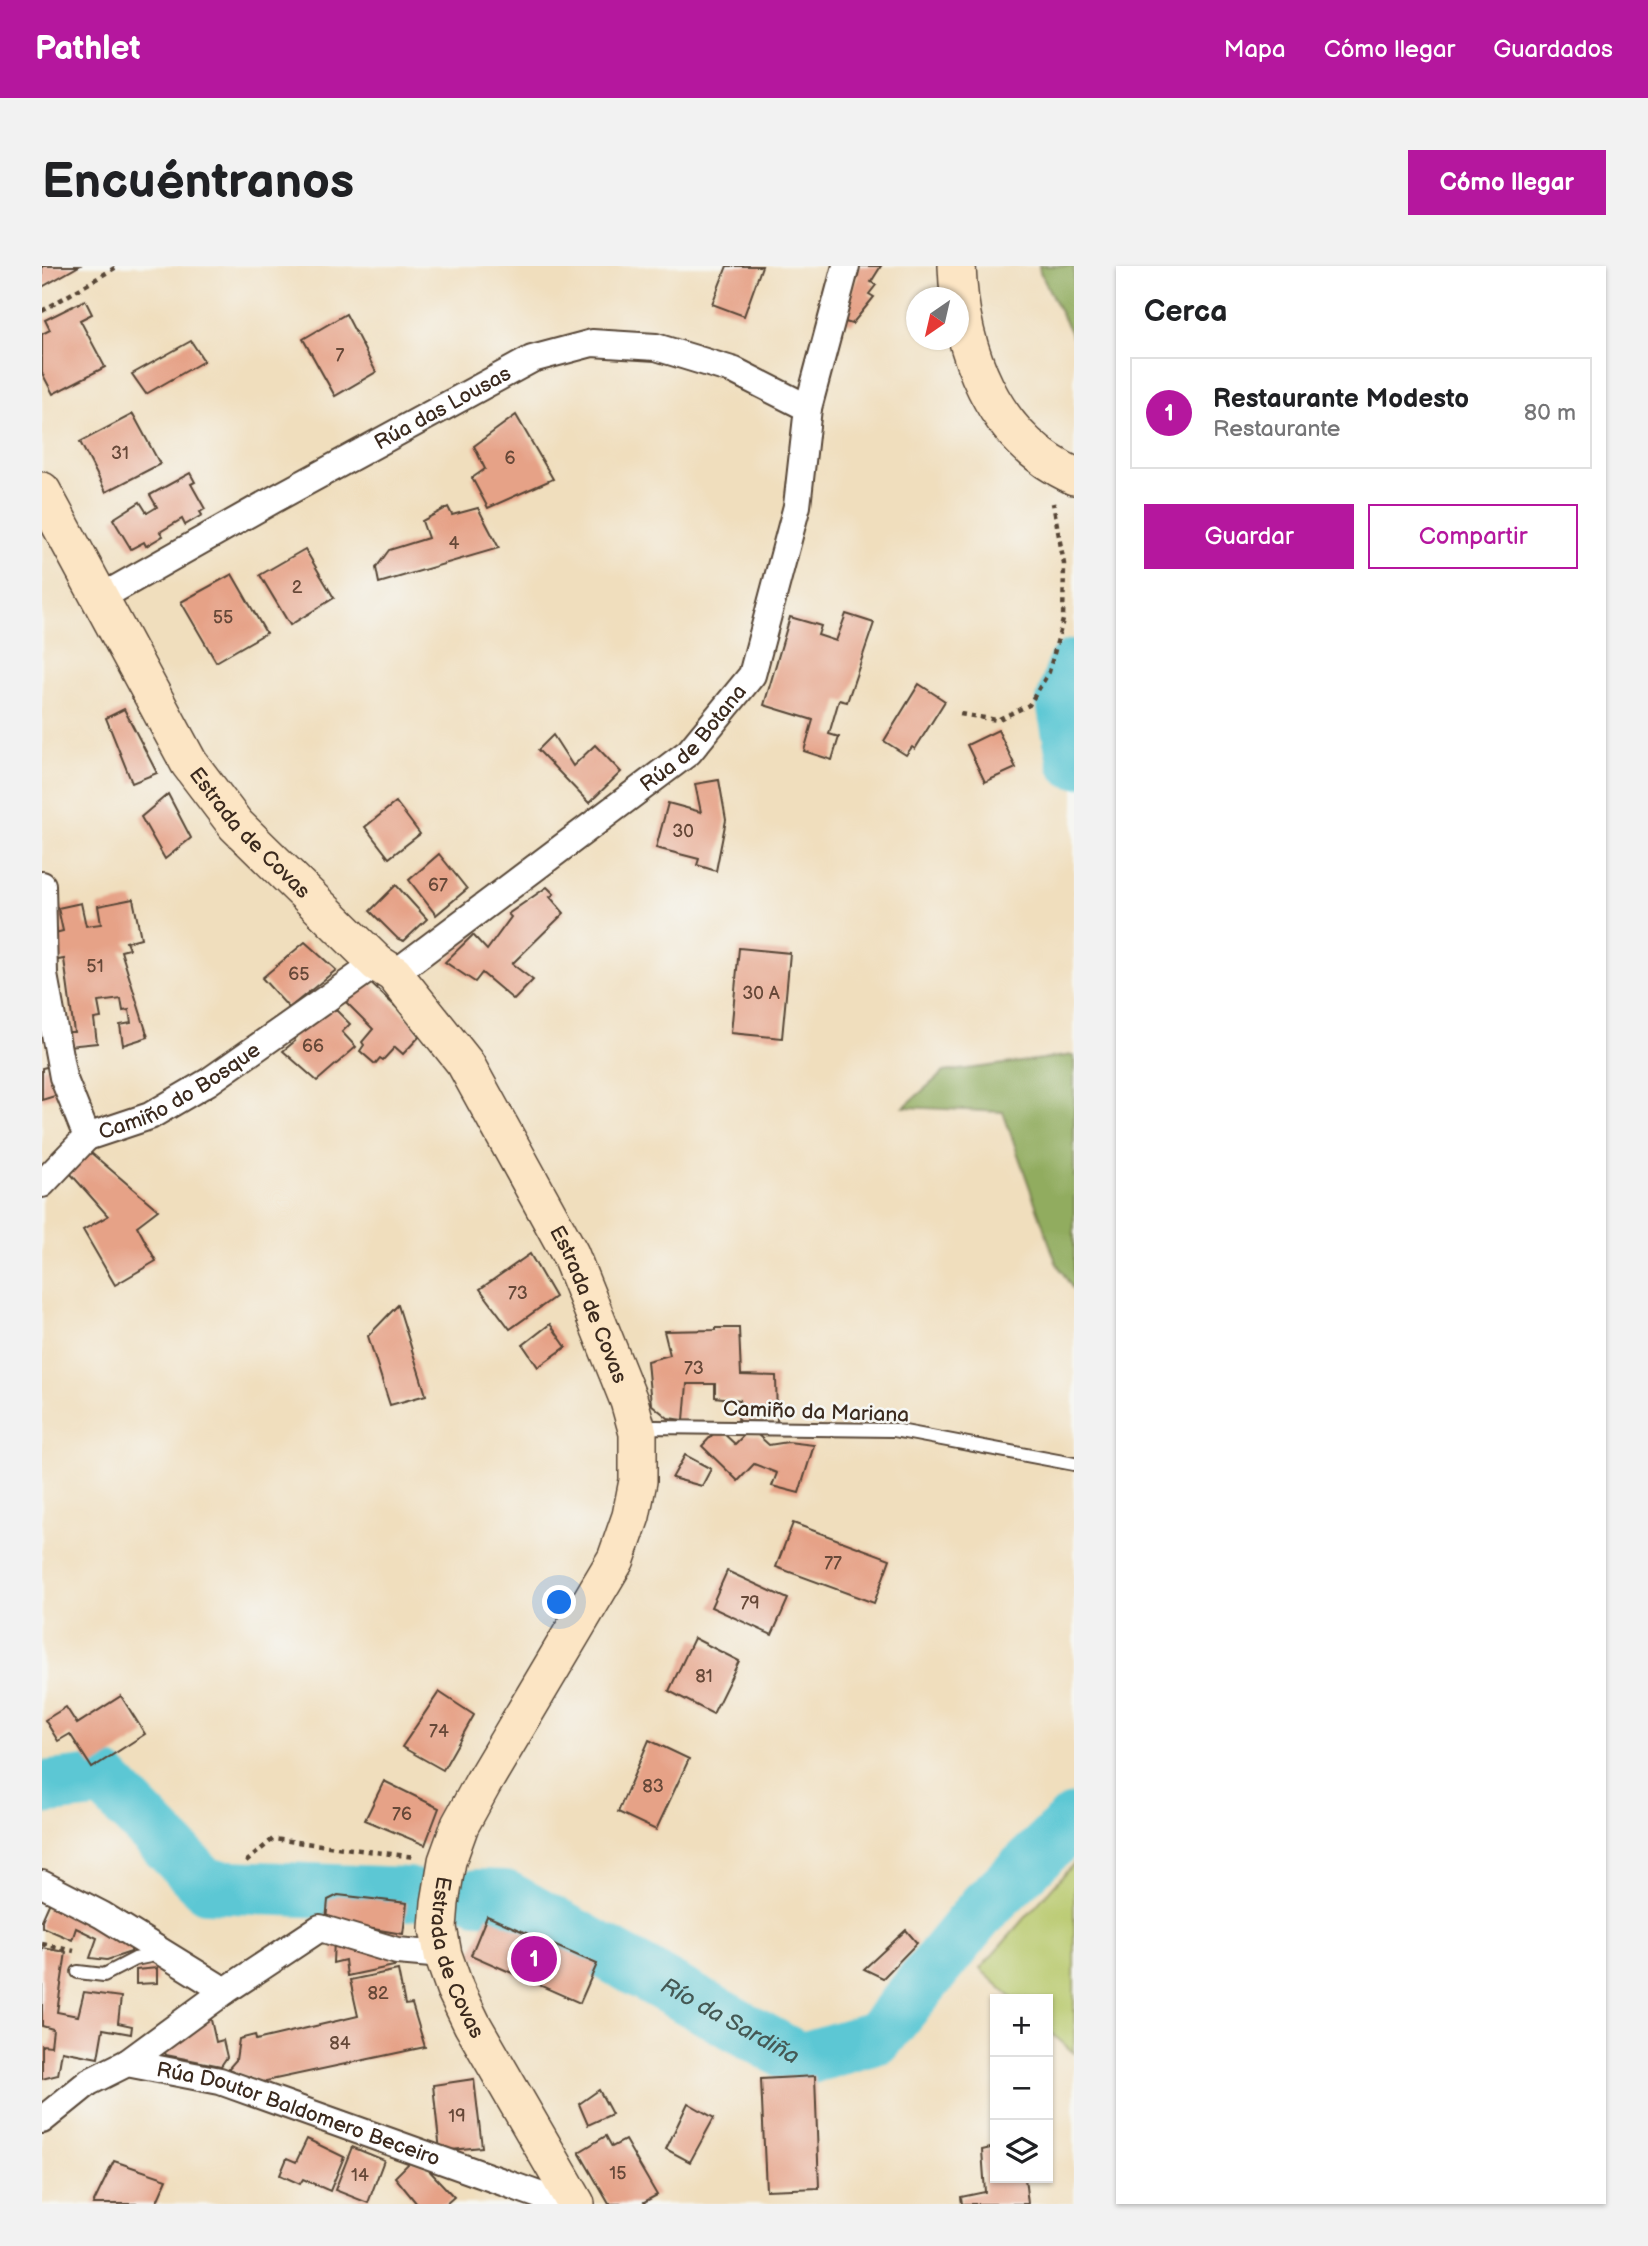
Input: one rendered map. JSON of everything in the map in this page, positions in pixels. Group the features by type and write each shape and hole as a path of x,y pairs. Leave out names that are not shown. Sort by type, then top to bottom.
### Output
{"main road":[{"path":"957,266 958,295 967,342 986,391 1014,434 1064,472"},
{"name":"Estrada de Covas","path":"42,491 189,763 236,825 385,968 465,1063 570,1254 629,1401 638,1433 639,1458 631,1516 616,1559 460,1825 447,1861 438,1928 443,1955 455,1989 472,2024 576,2204"}],"street":[{"name":"Rúa de Botana","path":"385,968 689,752 752,675 797,506 808,408 846,266"},
{"name":"Rúa das Lousas","path":"98,599 532,359 592,344 656,347 735,371 808,408"},
{"name":"Camiño do Bosque","path":"42,885 47,988 63,1077 87,1137 150,1116 208,1082 385,968"},
{"path":"42,1184 87,1137"},
{"path":"42,1884 102,1916 225,1991"},
{"path":"127,2063 225,1991 320,1928 397,1951 443,1955"},
{"name":"Rúa Doutor Baldomero Beceiro","path":"42,2120 89,2082 127,2063 220,2081 564,2204"}],"lane":[{"name":"Camiño da Mariana","path":"638,1433 655,1427 894,1430 1074,1464"},
{"path":"78,1972 104,1975 135,1959 164,1954"}],"path":[{"path":"42,312 118,266"},
{"path":"960,714 997,720 1029,705 1049,672 1063,620 1064,564 1054,505 1064,472"},
{"path":"246,1862 273,1839 447,1861"}],"green space":[{"path":"1039,266 1074,266 1074,340 1040,272"},
{"path":"1074,1055 1074,1291 1056,1262 1003,1112 904,1107 944,1072"},
{"path":"1074,1863 1074,2053 1053,2034 1053,1994 1008,1994 980,1969"}],"building":[{"path":"42,266 79,266 42,287"},
{"path":"727,266 762,266 744,316 712,304"},
{"path":"858,266 881,266 871,282 876,285 869,294 874,297 852,324 839,320 858,276 854,274"},
{"path":"85,300 92,314 80,320 105,367 53,394 42,373 42,334 50,330 45,320"},
{"path":"346,314 376,372 335,396 303,339"},
{"path":"191,341 204,361 146,394 132,374"},
{"path":"133,414 160,464 106,492 80,442"},
{"path":"516,415 553,479 488,508 472,478 485,469 474,446"},
{"path":"190,473 195,482 191,484 205,509 200,512 202,515 185,525 182,519 160,532 163,536 146,546 144,542 131,549 113,519 140,502 147,513 157,507 150,495"},
{"path":"448,507 452,515 478,508 499,548 379,583 376,568 389,550 428,538 422,521"},
{"path":"305,549 334,598 290,625 260,575"},
{"path":"232,574 266,633 216,662 181,602"},
{"path":"846,614 874,623 847,702 839,700 829,734 839,737 832,760 804,751 813,720 764,705 790,617 821,626 818,635 836,641"},
{"path":"919,684 945,701 915,749 912,747 906,755 884,741"},
{"path":"124,709 157,773 132,783 106,718"},
{"path":"998,730 1016,768 985,782 967,745"},
{"path":"553,735 573,766 595,745 621,772 589,803 538,750"},
{"path":"719,780 726,820 716,871 697,865 699,859 656,848 668,803 701,812 695,784"},
{"path":"168,794 191,838 165,859 141,817"},
{"path":"396,802 420,834 389,858 365,827"},
{"path":"439,854 467,889 436,915 409,880"},
{"path":"396,885 427,919 404,941 398,939 370,911"},
{"path":"547,887 554,894 550,897 564,913 512,964 533,980 514,1000 482,973 475,982 445,962 473,935 487,950 511,917 508,914"},
{"path":"133,899 141,938 126,942 129,949 121,951 148,1037 123,1045 120,1025 131,1023 129,1010 123,1011 121,999 98,1002 101,1018 94,1019 97,1043 68,1046 67,1032 74,1032 64,959 52,961 51,934 63,931 58,908 81,903 86,926 101,924 98,906"},
{"path":"305,942 336,970 289,1008 262,978"},
{"path":"739,948 790,953 782,1038 731,1033"},
{"path":"365,978 414,1024 420,1036 403,1054 395,1047 383,1060 380,1058 375,1064 360,1051 364,1045 362,1042 373,1029 340,996"},
{"path":"329,1003 350,1024 342,1032 356,1047 317,1081 283,1051 295,1041 290,1034"},
{"path":"51,1066 58,1095 42,1100 42,1068"},
{"path":"90,1152 158,1210 137,1226 156,1261 115,1285 83,1230 108,1216 70,1173"},
{"path":"530,1254 555,1297 510,1329 480,1289"},
{"path":"398,1305 426,1395 390,1405 368,1336"},
{"path":"550,1324 566,1347 538,1367 523,1345"},
{"path":"739,1328 741,1375 776,1376 777,1422 738,1421 740,1400 715,1397 715,1384 687,1384 684,1420 668,1418 651,1404 647,1361 670,1355 664,1331"},
{"path":"715,1432 722,1432 735,1444 745,1434 758,1435 769,1445 788,1442 814,1445 799,1493 772,1486 777,1473 754,1464 738,1481 702,1446"},
{"path":"685,1455 711,1469 702,1486 672,1478"},
{"path":"793,1523 890,1559 874,1603 776,1567"},
{"path":"727,1571 788,1599 772,1635 711,1607"},
{"path":"694,1638 739,1661 713,1714 669,1691"},
{"path":"439,1692 474,1715 443,1770 402,1747"},
{"path":"121,1696 145,1734 92,1768 70,1734 58,1741 45,1720 66,1707 77,1724"},
{"path":"649,1740 689,1759 656,1830 618,1812"},
{"path":"384,1781 439,1808 425,1845 365,1820"},
{"path":"338,1895 407,1903 403,1934 326,1921 328,1900"},
{"path":"50,1902 132,1941 131,1952 107,1960 90,1958 97,1938 76,1928 72,1940 42,1927 42,1920"},
{"path":"487,1916 597,1964 580,2003 471,1955"},
{"path":"906,1930 917,1943 883,1978 864,1969"},
{"path":"334,1939 391,1953 394,1966 347,1976 345,1960 333,1963"},
{"path":"42,1948 66,1952 57,2012 78,2016 84,1992 121,1997 118,2023 132,2026 131,2034 103,2029 98,2058 62,2051 58,2075 42,2079 42,2045 51,2046 53,2029 42,2026"},
{"path":"157,1968 157,1983 136,1984 136,1970"},
{"path":"398,1970 405,2005 412,2004 425,2047 266,2081 267,2085 228,2069 236,2060 239,2039 255,2035 256,2040 358,2016 350,1980"},
{"path":"209,2011 216,2042 223,2040 227,2057 221,2066 166,2055 161,2044"},
{"path":"815,2076 819,2188 766,2190 761,2079"},
{"path":"474,2079 482,2147 440,2151 433,2085"},
{"path":"599,2090 612,2114 588,2125 579,2104"},
{"path":"688,2103 714,2118 690,2162 666,2149"},
{"path":"606,2136 612,2147 625,2140 657,2195 644,2202 645,2204 609,2204 579,2152"},
{"path":"307,2139 344,2157 330,2191 303,2179 300,2184 280,2175 287,2158 296,2162"},
{"path":"352,2147 384,2160 368,2203 335,2190"},
{"path":"990,2148 990,2183 1026,2183 1028,2204 962,2204 961,2197 985,2192 982,2150"},
{"path":"114,2161 167,2179 156,2204 93,2204"},
{"path":"411,2161 423,2164 454,2197 446,2204 417,2204 395,2177"}],"waterway":[{"name":"Río da Sardiña","path":"1074,666 1063,702 1074,761"},
{"name":"Río da Sardiña","path":"42,1788 104,1781 207,1886 408,1894"},
{"name":"Río da Sardiña","path":"477,1896 505,1897 800,2060 878,2037 985,1906 1074,1821"}],"place":[{"name":"Restaurante Modesto","path":"534,1959"}]}
